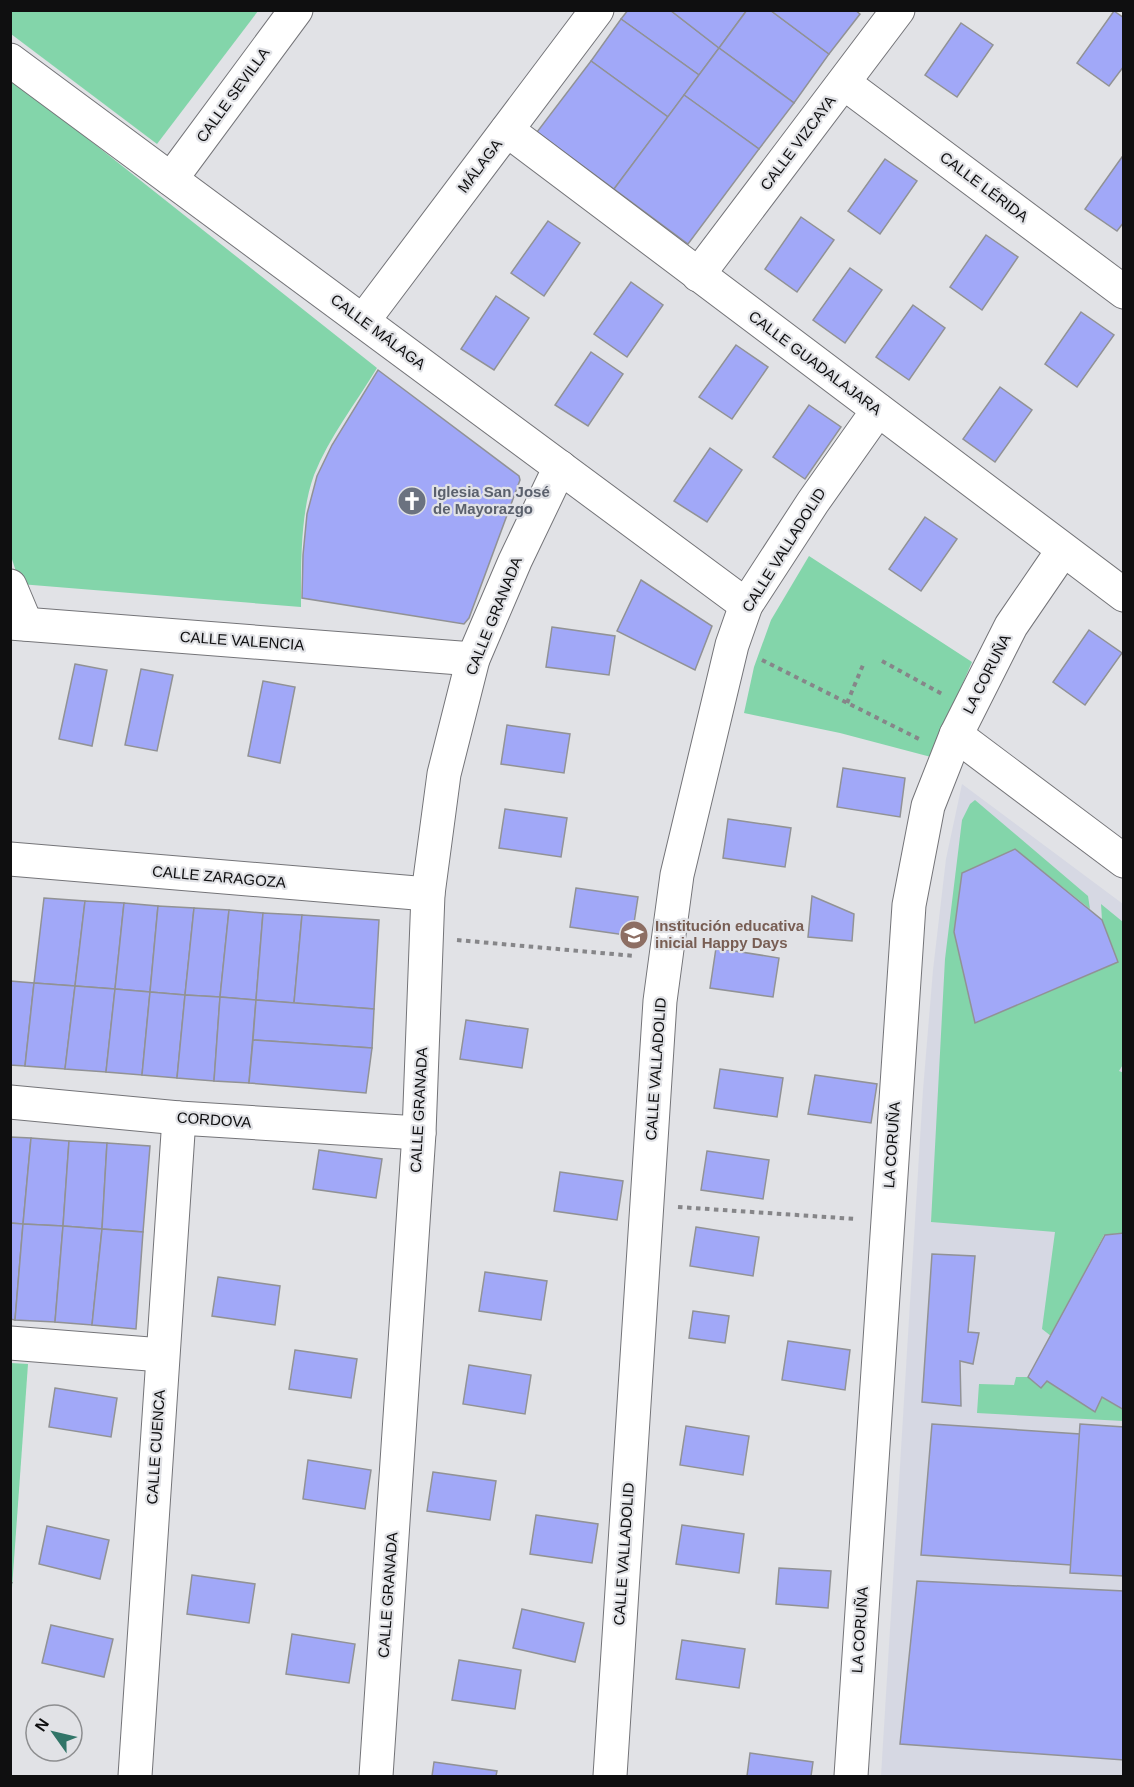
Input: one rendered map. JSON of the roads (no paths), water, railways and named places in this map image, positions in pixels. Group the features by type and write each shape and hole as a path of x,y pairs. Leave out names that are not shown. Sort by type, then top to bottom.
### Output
{"street":[{"name":"CALLE SEVILLA","path":"171,179 296,10"},
{"name":"MÁLAGA","path":"363,321 597,10"},
{"name":"CALLE VIZCAYA","path":"698,275 898,10"},
{"name":"CALLE MÁLAGA","path":"10,60 746,605"},
{"name":"CALLE LÉRIDA","path":"844,83 1124,292"},
{"name":"CALLE GUADALAJARA","path":"507,130 1124,595"},
{"name":"CALLE VALLADOLID","path":"610,1776 660,1001 677,875 732,645 746,605 813,501 878,410"},
{"name":"CALLE GRANADA","path":"376,1776 419,1133 428,894 444,774 474,659 515,561 560,467"},
{"name":"LA CORUÑA","path":"851,1776 909,905 928,806 952,744 1011,626 1063,550"},
{"path":"10,586 18,623"},
{"name":"CALLE VALENCIA","path":"18,623 474,659"},
{"path":"952,744 1124,861"},
{"name":"CALLE ZARAGOZA","path":"10,859 428,894"},
{"name":"CORDOVA","path":"10,1102 179,1118 419,1133"},
{"name":"CALLE CUENCA","path":"135,1776 179,1118"},
{"path":"10,1343 162,1355"}],"place":[{"name":"Iglesia San José de Mayorazgo","path":"412,501"},
{"name":"Institución educativa inicial Happy Days","path":"634,935"}]}
